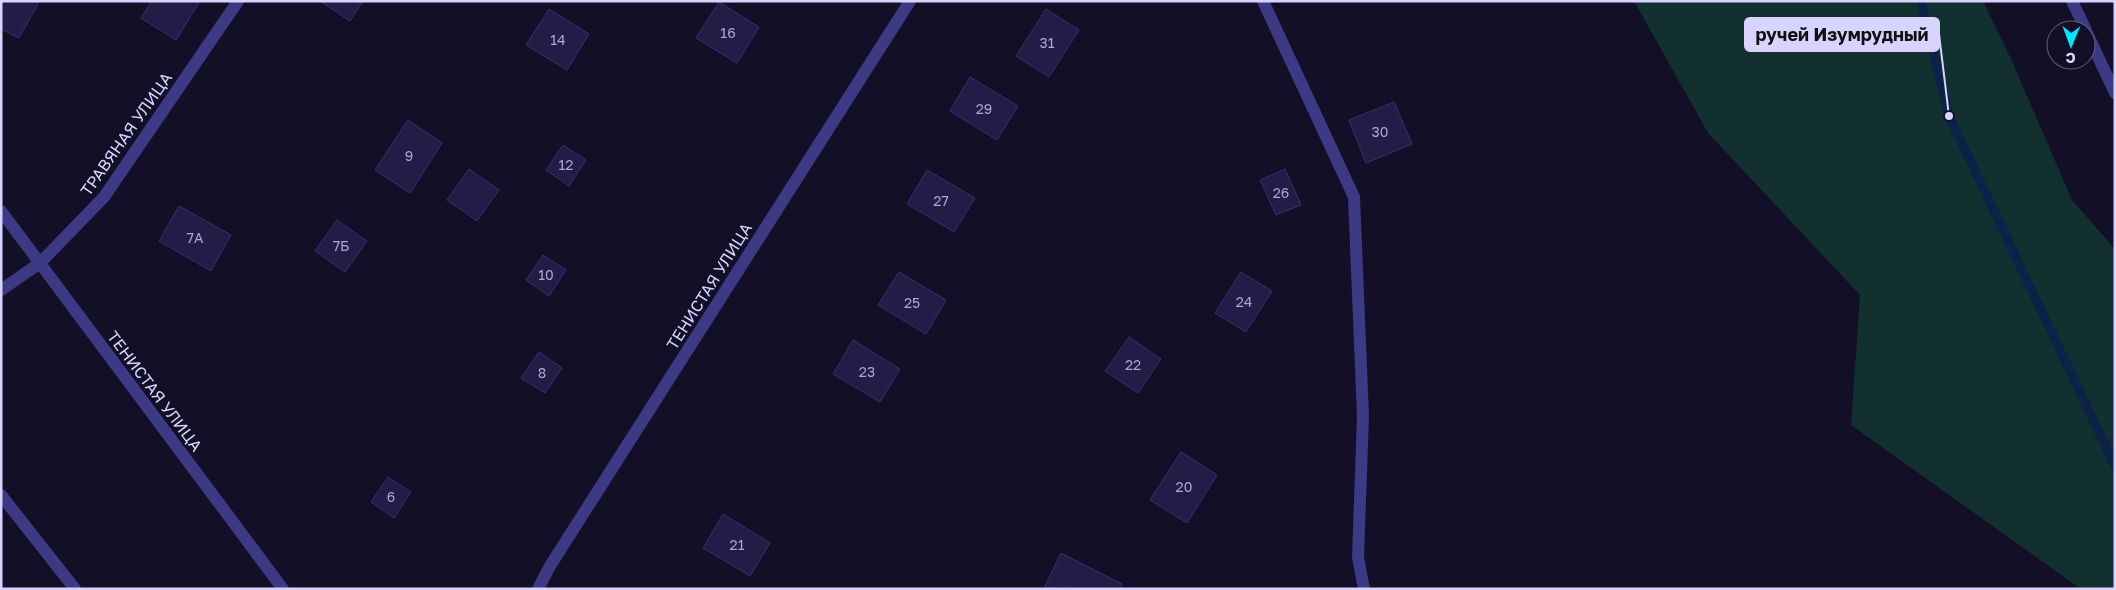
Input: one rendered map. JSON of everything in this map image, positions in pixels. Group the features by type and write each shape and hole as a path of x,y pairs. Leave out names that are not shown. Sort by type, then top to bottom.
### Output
{"street":[{"name":"ТРАВЯНАЯ УЛИЦА","path":"1,290 40,263 104,196 238,1"},
{"name":"ТЕНИСТАЯ УЛИЦА","path":"538,589 550,566 910,1"},
{"path":"1263,1 1354,197 1363,416 1358,557 1364,589"},
{"path":"2072,1 2081,20"},
{"path":"2096,52 2115,93"},
{"name":"ТЕНИСТАЯ УЛИЦА","path":"1,211 283,589"},
{"path":"1,495 75,589"}],"green space":[{"path":"1634,1 1983,1 2012,61 2072,200 2115,249 2115,589 2081,589 1851,425 1860,295 1708,133"}],"building":[{"path":"1,1 39,2 19,38 1,29"},
{"path":"152,1 200,1 176,40 141,18"},
{"path":"320,1 363,1 350,21"},
{"path":"719,2 759,27 737,63 696,38"},
{"path":"549,9 589,34 567,70 526,45"},
{"path":"1046,9 1079,30 1049,77 1016,56"},
{"path":"970,77 1018,106 997,140 950,111"},
{"path":"1394,102 1412,144 1366,163 1349,120"},
{"path":"408,120 442,143 410,193 375,170"},
{"path":"563,145 586,160 569,186 546,170"},
{"path":"469,169 499,190 477,221 447,200"},
{"path":"1285,169 1301,205 1276,215 1260,180"},
{"path":"927,170 975,198 954,232 907,204"},
{"path":"179,206 231,235 211,271 159,241"},
{"path":"337,220 367,241 345,272 315,251"},
{"path":"543,255 566,270 549,296 526,280"},
{"path":"899,272 946,300 926,334 878,305"},
{"path":"1241,272 1272,291 1246,332 1215,313"},
{"path":"1129,337 1161,359 1138,393 1105,371"},
{"path":"853,340 900,369 880,402 833,374"},
{"path":"539,352 562,368 545,393 521,378"},
{"path":"1181,452 1217,475 1187,523 1150,500"},
{"path":"388,477 411,492 394,518 371,502"},
{"path":"723,514 770,543 750,576 703,548"},
{"path":"1061,553 1122,584 1120,589 1044,588"}],"waterway":[{"path":"1921,1 1949,116 2115,466"}],"place":[{"name":"ручей Изумрудный","path":"1949,116"}]}
